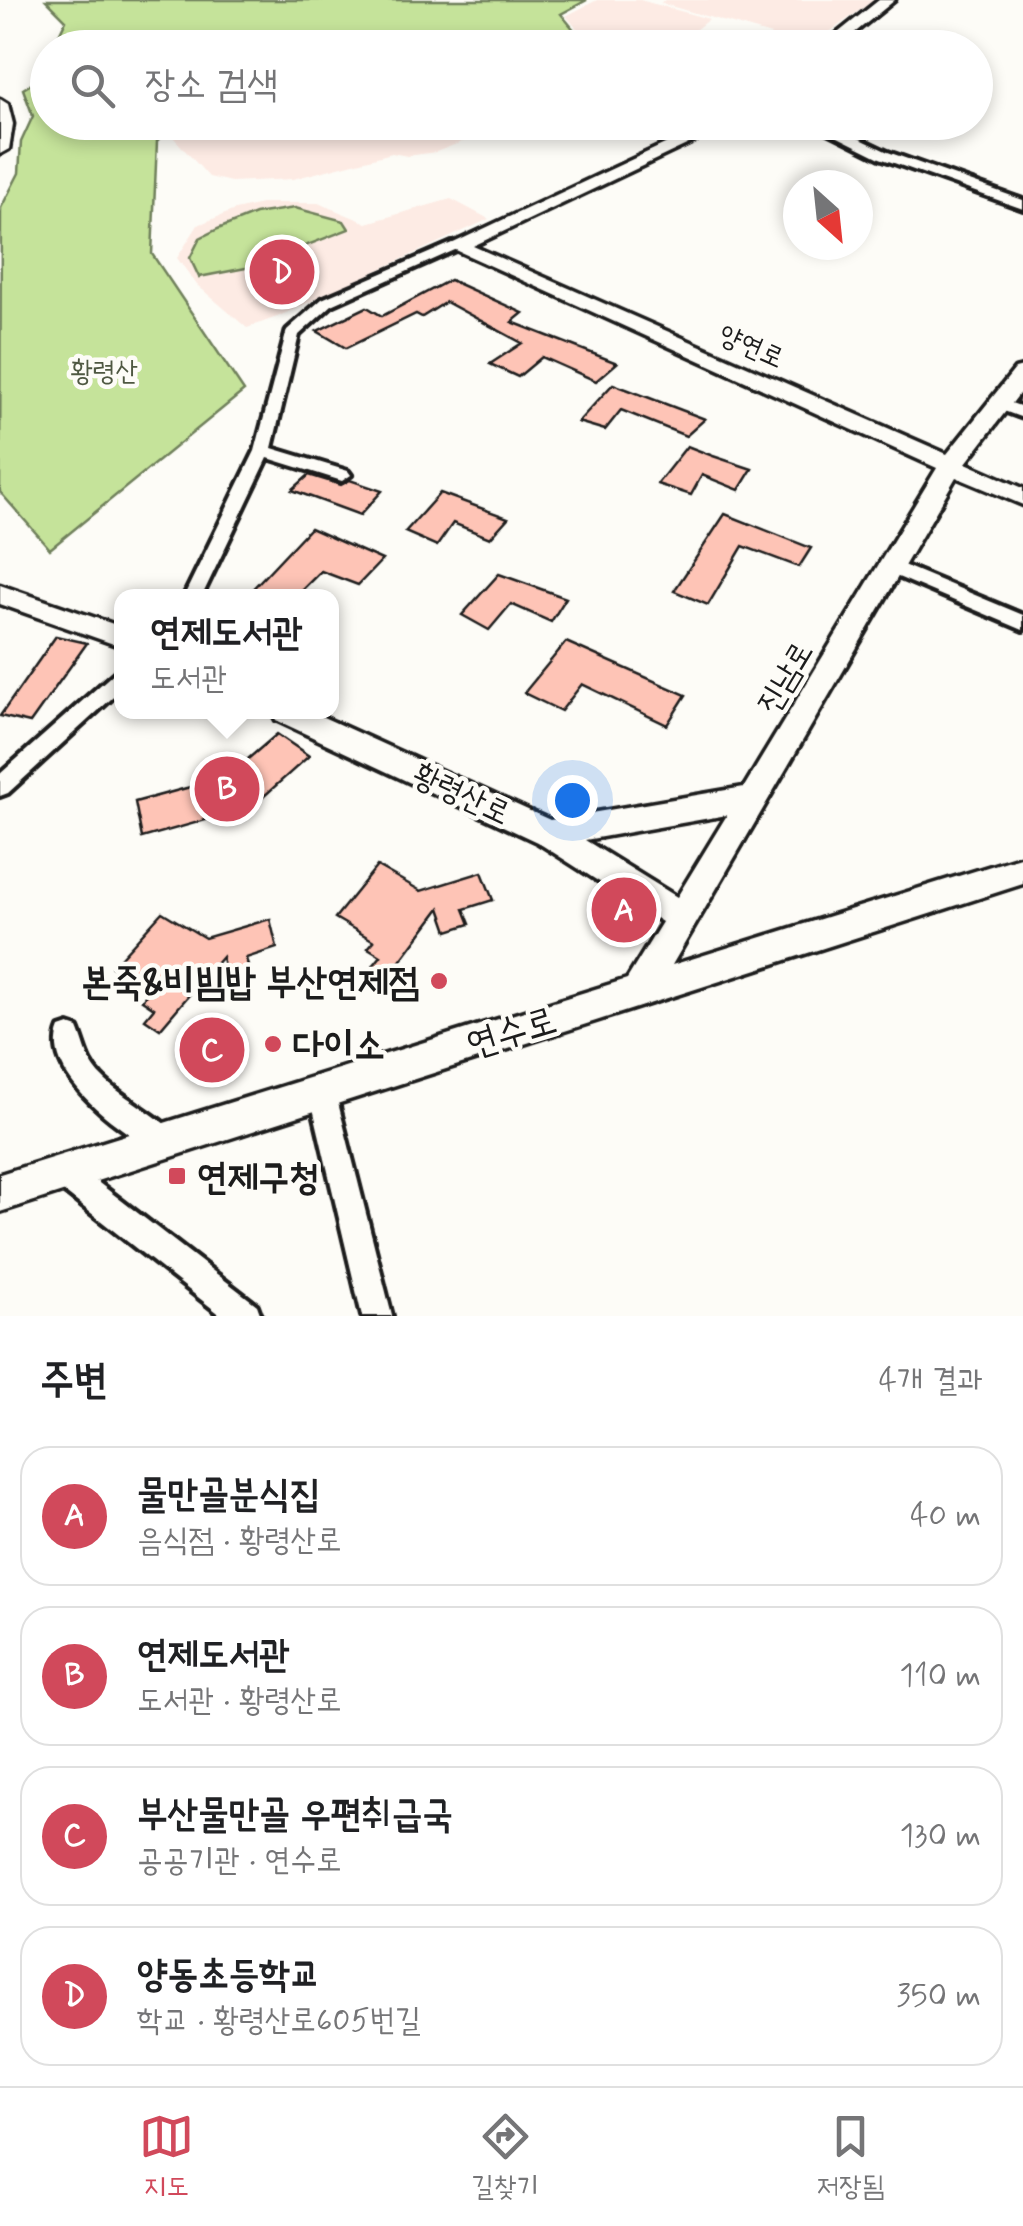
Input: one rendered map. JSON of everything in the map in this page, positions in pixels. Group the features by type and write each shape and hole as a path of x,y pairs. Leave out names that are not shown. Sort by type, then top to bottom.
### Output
{"street":[{"path":"849,30 888,0"},
{"path":"0,104 4,124 0,149"},
{"path":"196,589 263,451 292,333 326,302 688,140"},
{"path":"852,140 1023,205"},
{"name":"양연로","path":"457,246 1023,497"},
{"name":"진남로","path":"638,992 950,466 1023,374"},
{"path":"999,404 1023,413"},
{"path":"263,451 342,475"},
{"path":"891,566 1023,623"},
{"path":"0,594 114,634"},
{"path":"0,787 114,684"},
{"name":"황령산로","path":"301,719 548,833 682,917"},
{"path":"548,833 752,798"},
{"name":"연수로","path":"0,1193 1023,870"},
{"path":"69,1038 75,1066 82,1075 125,1115 166,1141"},
{"path":"322,1091 377,1316"},
{"path":"64,1173 246,1316"}],"shaded area":[{"path":"597,0 640,0 709,19 695,30 578,30 566,16"},
{"path":"874,0 833,30 754,30 660,3"},
{"path":"176,140 467,140 436,152 407,156 392,153 293,179 231,182 209,177"},
{"path":"451,199 489,219 247,328 197,285 177,258 198,225 265,203 318,203 367,223"}],"green space":[{"path":"46,0 587,0 561,14 574,30 61,30 66,20"},
{"name":"황령산","path":"30,85 30,108 23,89"},
{"name":"황령산","path":"30,122 30,140 158,140 152,254 244,391 50,549 0,492 1,208 19,173 21,142"},
{"path":"295,208 344,221 349,229 251,267 199,277 190,258 200,238 255,214"}],"building":[{"path":"450,280 523,313 512,322 617,363 596,381 542,357 518,377 490,364 522,343 446,302 422,317 416,314 346,348 317,331 367,307 382,316"},
{"path":"613,384 705,419 686,436 621,410 605,430 578,422"},
{"path":"687,446 752,469 739,490 702,475 691,495 657,484"},
{"path":"309,475 341,485 350,480 382,491 360,515 292,490"},
{"path":"440,493 508,518 490,538 453,523 437,546 405,532"},
{"path":"725,514 811,548 799,567 743,546 708,605 674,591"},
{"path":"310,528 382,560 358,585 321,571 303,589 253,589"},
{"path":"499,574 566,598 551,622 511,604 489,630 462,615"},
{"path":"56,636 87,643 30,723 0,716"},
{"path":"566,642 686,695 667,725 582,684 561,711 524,693"},
{"path":"277,734 309,756 252,807 142,838 135,802 227,777"},
{"path":"377,866 421,891 482,872 493,900 464,909 470,924 448,931 440,908 389,976 373,966 381,956 368,948 374,941 335,918"},
{"path":"162,912 205,938 270,919 277,948 246,958 250,974 227,982 222,957 215,965 178,977 195,988 160,1029 145,1019 154,1008 142,1000 149,991 112,967"}],"place":[{"name":"양동초등학교","path":"282,272"},
{"name":"연제도서관","path":"227,789"},
{"name":"물만골분식집","path":"624,910"},
{"name":"본죽&비빔밥 부산연제점","path":"439,981"},
{"name":"다이소","path":"273,1044"},
{"name":"부산물만골 우편취급국","path":"212,1050"},
{"name":"연제구청","path":"177,1176"}]}
